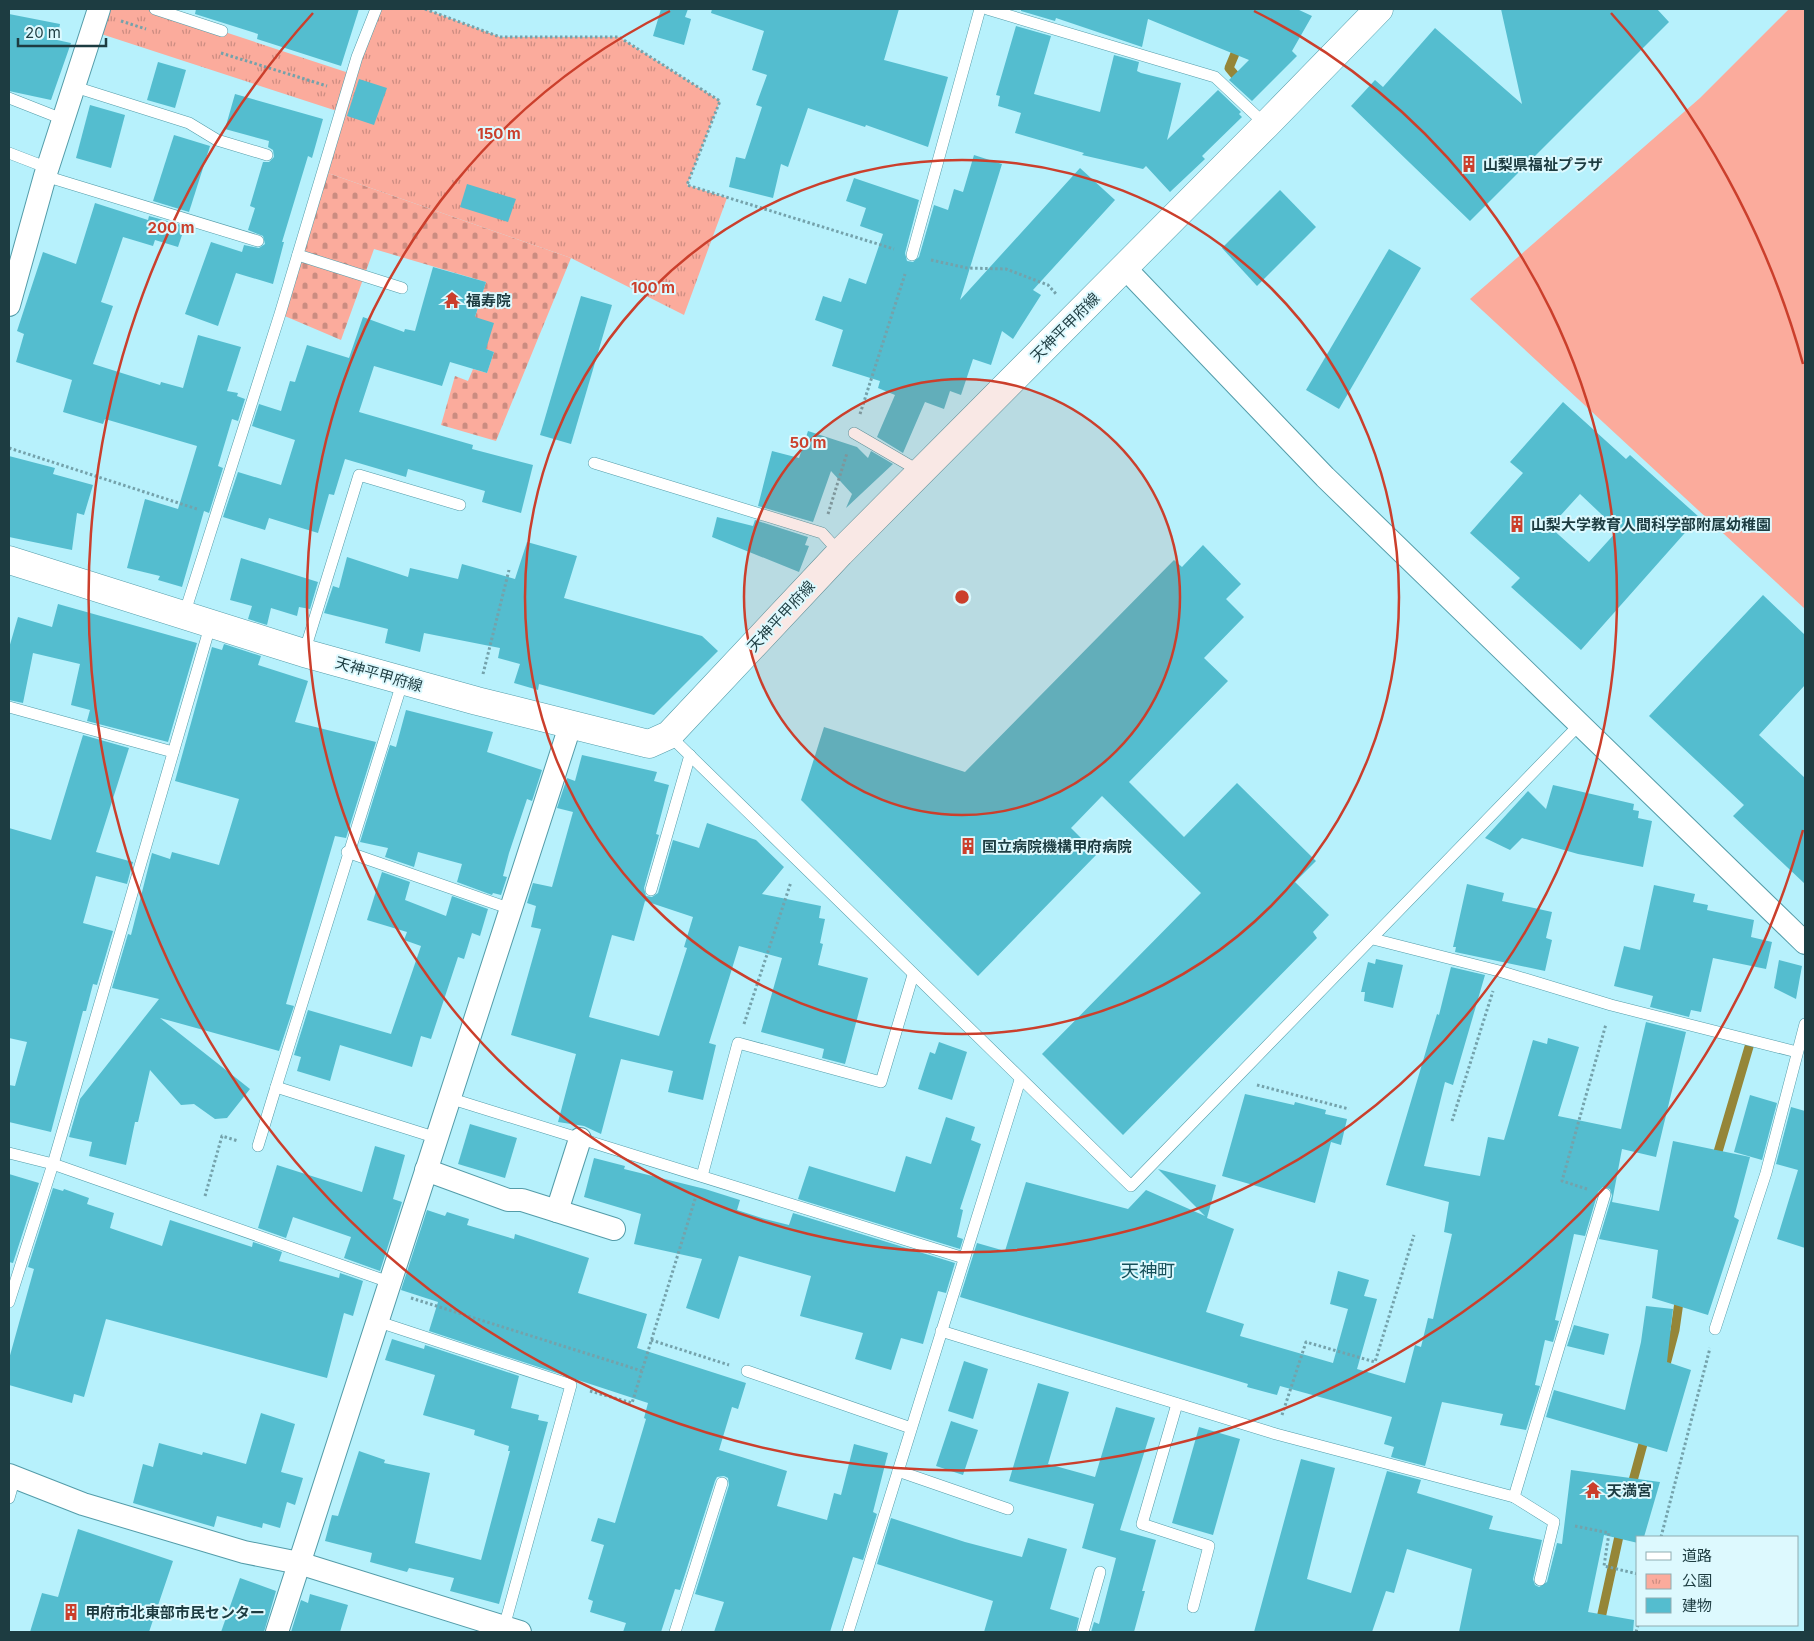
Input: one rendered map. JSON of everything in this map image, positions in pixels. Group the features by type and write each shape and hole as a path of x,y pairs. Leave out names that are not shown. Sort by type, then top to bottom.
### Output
{"main road":[{"name":"天神平甲府線","path":"9,560 304,653 476,701 649,744 669,735 840,554 1379,9"}],"street":[{"path":"9,305 47,172 99,9"},
{"path":"1124,267 1325,477 1805,943"},
{"path":"277,1632 376,1321 571,724"},
{"path":"557,1211 580,1139"},
{"path":"426,1170 508,1200 522,1200 614,1229"},
{"path":"11,1483 244,1552 299,1563 512,1630"}],"lane":[{"path":"155,9 222,31"},
{"path":"184,615 298,255 357,57 376,9"},
{"path":"912,255 980,9"},
{"path":"987,9 1215,77 1266,125"},
{"path":"75,87 189,123 217,140 267,155"},
{"path":"9,98 65,120"},
{"path":"9,153 47,172 258,242"},
{"path":"298,255 402,288"},
{"path":"854,433 921,472"},
{"path":"594,462 822,533 840,554"},
{"path":"304,653 359,475 460,505"},
{"path":"9,1302 53,1164 211,623"},
{"path":"258,1146 347,852 402,680"},
{"path":"9,707 173,752"},
{"path":"669,735 1020,1080 1131,1186 1579,725"},
{"path":"651,890 690,755"},
{"path":"347,852 511,909"},
{"path":"1373,939 1499,971 1611,1005 1797,1052"},
{"path":"702,1176 738,1043 881,1082 913,975"},
{"path":"1715,1328 1766,1173 1805,1024"},
{"path":"848,1632 1020,1080"},
{"path":"276,1087 437,1138"},
{"path":"449,1098 964,1258"},
{"path":"9,1153 53,1164 388,1286"},
{"path":"1514,1497 1605,1194"},
{"path":"376,1321 571,1385 512,1630"},
{"path":"941,1331 1276,1434 1514,1497 1554,1522 1540,1580"},
{"path":"748,1372 911,1428"},
{"path":"1177,1404 1142,1524 1209,1546 1193,1607"},
{"path":"898,1471 1008,1509"},
{"path":"675,1632 722,1483"},
{"path":"1083,1632 1100,1572"}],"path":[{"path":"425,9 500,37 620,37 720,100 686,185 912,255 967,268 1006,269 1048,285 1077,314"},
{"path":"822,533 912,255"},
{"path":"9,448 217,515"},
{"path":"476,701 509,570"},
{"path":"738,1043 798,862"},
{"path":"1452,1121 1499,971"},
{"path":"1605,1194 1562,1181 1611,1005"},
{"path":"1236,1079 1348,1109"},
{"path":"200,1217 222,1136 258,1146"},
{"path":"571,1385 632,1403 702,1176"},
{"path":"1276,1434 1306,1342 1375,1362 1414,1235"},
{"path":"388,1286 642,1371"},
{"path":"1662,1536 1715,1328"},
{"path":"652,1340 748,1372"},
{"path":"1554,1522 1609,1533 1604,1566 1636,1574"}],"green space":[{"path":"99,9 155,9 352,74 376,9 425,9 500,37 619,37 720,101 687,185 727,198 684,315 571,258 322,171 340,112 92,31"},
{"path":"1789,9 1805,9 1805,609 1470,299 1700,98"},
{"path":"322,171 571,258 496,441 441,425 455,376 468,381 473,369 487,373 494,352 486,349 475,317 486,282 374,249 341,340 280,314"}],"building":[{"path":"196,9 359,9 341,66 257,39 258,34 195,14"},
{"path":"661,9 688,9 685,17 691,19 684,45 653,36"},
{"path":"712,9 899,9 884,60 948,77 928,147 866,125 865,127 808,108 788,167 781,164 773,198 729,187 736,157 745,159 762,107 756,105 767,75 752,70 764,31 711,13"},
{"path":"1021,9 1297,9 1312,16 1292,51 1297,56 1252,101 1229,80 1249,60 1148,19 1142,47 1056,18 1055,21 1021,11"},
{"name":"山梨県福祉プラザ","path":"1501,9 1657,9 1669,22 1470,221 1351,106 1375,80 1383,87 1435,28 1522,104"},
{"path":"9,14 60,24 57,40 71,43 51,100 9,91"},
{"path":"1016,26 1051,36 1034,94 1100,112 1114,55 1139,62 1137,71 1141,73 1181,83 1167,140 1218,90 1241,112 1239,114 1242,117 1202,156 1205,159 1170,192 1146,166 1143,169 1082,155 1084,153 1015,133 1021,113 998,106 1000,96 996,95"},
{"path":"158,62 186,70 175,108 147,100"},
{"path":"359,79 387,88 374,125 347,116"},
{"path":"235,94 323,119 312,158 308,156 282,242 284,242 273,284 236,273 218,326 185,314 211,242 242,252 244,245 259,248 265,244 263,236 248,230 255,208 250,206 263,162 269,162 274,157 273,150 268,147 269,141 225,129"},
{"path":"90,105 125,115 111,168 76,158"},
{"path":"174,135 210,146 189,212 153,201"},
{"path":"974,155 1002,164 960,300 1080,168 1115,200 1033,290 1041,295 1013,339 1002,331 991,365 973,359 961,395 950,391 944,409 925,402 903,453 877,437 895,395 878,388 880,381 832,366 843,330 815,320 823,296 841,302 849,278 866,284 883,234 860,226 866,208 846,201 854,178 919,200 905,253 907,261 913,262 919,257 934,205 948,210 954,189 963,192"},
{"path":"467,184 516,199 508,222 460,207"},
{"path":"1280,190 1316,227 1257,286 1222,248"},
{"path":"95,203 148,220 149,216 185,226 178,247 155,240 153,246 123,237 101,302 113,306 93,364 160,385 161,382 183,388 198,335 241,347 227,391 238,393 237,396 245,399 238,421 232,419 218,466 223,468 209,513 204,511 182,587 158,580 160,576 127,568 145,499 178,509 197,446 105,419 103,424 63,412 72,380 16,362 24,334 17,331 43,252 76,264"},
{"path":"1389,249 1421,268 1339,409 1306,390"},
{"path":"433,267 486,282 475,317 494,323 486,349 494,352 487,373 450,362 442,386 374,366 359,412 473,445 472,449 533,465 521,513 482,502 485,491 408,469 406,477 345,459 334,495 329,494 318,533 269,518 265,530 223,517 238,472 281,485 295,440 252,426 259,404 281,411 290,381 295,382 307,345 349,358 363,317 404,332 405,329 415,331"},
{"path":"581,296 612,305 571,444 540,435"},
{"name":"山梨大学教育人間科学部附属幼稚園","path":"1563,402 1626,459 1630,455 1699,517 1581,650 1511,587 1520,578 1470,533 1523,473 1510,462","holes":["1580,494 1618,530 1589,562 1550,527"]},
{"path":"808,431 857,447 868,458 871,451 893,464 846,508 852,494 831,471 813,522 758,506 772,451 799,458"},
{"path":"9,456 55,468 53,474 93,485 84,515 77,513 72,550 9,537"},
{"path":"717,517 753,526 755,520 808,537 805,545 809,546 799,572 712,537"},
{"path":"527,542 577,556 564,598 702,636 718,651 654,715 539,684 538,690 514,683 520,664 498,658 500,648 424,633 420,652 385,643 388,629 324,613 333,586 339,588 347,557 408,577 410,568 458,579 462,564 515,579"},
{"name":"国立病院機構甲府病院","path":"1203,545 1241,584 1226,599 1244,617 1204,658 1228,681 1129,782 1184,837 1237,783 1316,861 1295,882 1329,915 1313,932 1317,938 1123,1135 1042,1054 1201,893 1102,796 1071,828 1097,854 978,976 801,800 824,727 965,772 1174,560 1182,567"},
{"path":"241,558 318,582 310,609 299,607 297,616 271,608 267,625 248,619 252,606 230,600"},
{"path":"1763,595 1805,635 1805,685 1759,735 1805,778 1805,884 1733,816 1744,805 1649,716"},
{"path":"58,604 197,643 168,742 87,721 90,710 71,705 80,664 33,653 23,703 9,700 9,648 18,617 52,627"},
{"path":"224,644 261,656 258,665 308,681 295,722 376,742 346,838 335,836 286,1004 294,1006 279,1051 160,1018 250,1089 227,1118 215,1119 194,1104 181,1105 150,1070 138,1122 135,1122 126,1165 89,1156 92,1142 69,1137 80,1099 159,999 112,988 128,934 131,935 152,853 170,859 172,852 219,865 239,799 175,781 212,647 222,650"},
{"path":"406,710 493,732 487,752 542,770 532,801 527,799 509,853 503,876 507,877 501,895 493,893 492,895 457,882 462,864 418,852 414,867 385,857 388,848 360,842 390,745 396,747"},
{"path":"83,735 129,748 96,852 133,862 127,884 96,876 83,923 113,931 97,985 93,984 86,1011 83,1011 51,1132 9,1122 9,1085 15,1086 27,1042 9,1038 9,828 51,840"},
{"path":"582,755 657,772 654,781 669,785 656,834 659,835 644,888 646,896 652,897 658,893 673,840 699,848 707,823 756,840 784,867 762,894 821,906 819,918 825,919 820,943 823,944 818,965 868,978 845,1064 822,1058 824,1049 761,1032 782,958 739,946 709,1043 716,1045 703,1100 668,1092 673,1071 621,1059 601,1134 584,1126 558,1122 576,1054 511,1035 541,929 531,927 536,906 527,903 533,883 552,887 573,812 557,808 567,778 575,781","holes":["645,901 693,917 684,947 687,948 659,1036 589,1017 612,935 634,941"]},
{"path":"1553,785 1634,804 1633,810 1639,811 1638,818 1652,821 1643,867 1578,854 1522,838 1510,850 1485,838 1528,791 1546,809"},
{"path":"382,872 410,882 405,900 446,916 452,896 488,909 480,936 472,933 464,959 458,957 431,1039 421,1036 412,1067 340,1045 330,1081 297,1071 301,1057 294,1055 308,1010 391,1034 421,946 404,940 407,932 367,920"},
{"path":"1467,884 1504,893 1502,901 1552,912 1546,938 1552,940 1545,971 1455,952 1456,947 1453,947"},
{"path":"1654,885 1695,894 1693,902 1708,905 1707,910 1754,920 1751,937 1772,942 1766,969 1713,958 1701,1012 1691,1010 1689,1017 1650,1007 1653,996 1614,986 1624,946 1640,950"},
{"path":"1376,959 1403,965 1393,1008 1364,1001 1365,992 1361,992 1368,962 1375,964"},
{"path":"1779,960 1802,966 1796,999 1774,988"},
{"path":"1451,967 1485,975 1453,1085 1445,1082 1424,1166 1480,1176 1488,1137 1504,1140 1533,1040 1547,1044 1548,1038 1579,1047 1558,1116 1621,1129 1646,1022 1686,1032 1656,1157 1622,1149 1612,1202 1659,1211 1673,1141 1750,1157 1734,1217 1739,1220 1708,1315 1652,1298 1658,1250 1599,1239 1612,1196 1610,1189 1603,1187 1598,1192 1585,1236 1574,1234 1555,1320 1559,1321 1553,1342 1545,1340 1535,1385 1540,1386 1526,1430 1500,1425 1503,1414 1442,1402 1425,1466 1391,1457 1394,1447 1384,1444 1392,1417 1280,1386 1277,1395 1247,1387 1248,1384 960,1297 977,1243 1005,1251 1026,1182 1128,1209 1146,1190 1205,1216 1158,1169 1216,1185 1207,1218 1234,1229 1206,1312 1244,1324 1240,1336 1333,1363 1348,1309 1330,1304 1338,1271 1369,1280 1364,1296 1377,1299 1357,1369 1405,1383 1415,1345 1421,1347 1428,1318 1433,1319 1452,1234 1444,1232 1449,1202 1386,1185 1437,1014 1439,1015"},
{"path":"939,1042 967,1052 952,1100 918,1089 930,1052 935,1054"},
{"path":"1245,1094 1294,1105 1295,1102 1326,1110 1325,1114 1347,1119 1341,1145 1331,1142 1315,1203 1222,1176"},
{"path":"1750,1095 1777,1103 1762,1160 1734,1152"},
{"path":"1791,1107 1805,1111 1805,1248 1777,1239 1798,1170 1776,1164"},
{"path":"946,1117 975,1127 971,1140 981,1144 960,1209 963,1210 957,1237 963,1239 960,1249 798,1199 809,1166 895,1192 906,1156 931,1164"},
{"path":"470,1124 517,1138 505,1178 458,1164"},
{"path":"375,1146 405,1155 393,1199 402,1202 380,1271 344,1258 351,1237 293,1217 286,1238 258,1228 277,1165 362,1192"},
{"path":"594,1158 625,1166 624,1169 705,1189 740,1200 737,1210 765,1219 789,1225 793,1213 955,1263 946,1293 938,1291 923,1344 901,1338 891,1370 855,1359 863,1333 800,1316 811,1276 739,1256 719,1319 686,1308 702,1259 634,1244 641,1214 584,1197"},
{"path":"9,1174 39,1183 13,1263 9,1262"},
{"path":"53,1188 63,1191 64,1189 89,1198 87,1204 114,1213 110,1228 162,1246 170,1220 252,1247 253,1242 282,1252 279,1261 339,1278 340,1273 363,1281 353,1316 344,1313 327,1378 106,1319 84,1397 74,1394 72,1403 9,1385 9,1359 34,1269 28,1267"},
{"path":"427,1210 445,1216 447,1212 469,1219 467,1225 514,1239 515,1234 589,1258 578,1293 647,1314 637,1348 746,1383 738,1409 732,1407 719,1450 787,1471 777,1506 827,1520 834,1493 841,1495 854,1444 888,1453 873,1512 877,1514 863,1560 853,1557 830,1632 714,1632 724,1602 695,1594 729,1485 728,1478 724,1476 717,1477 715,1481 680,1590 675,1589 661,1632 623,1632 626,1623 590,1612 593,1601 588,1599 604,1545 591,1541 598,1518 615,1523 646,1419 644,1418 648,1403 429,1331 438,1302 401,1290"},
{"path":"1646,1306 1673,1309 1667,1362 1691,1370 1667,1452 1546,1417 1554,1390 1625,1410 1641,1342"},
{"path":"1574,1325 1609,1334 1604,1355 1567,1346"},
{"path":"392,1339 424,1349 425,1345 519,1376 511,1408 539,1415 538,1420 548,1422 499,1604 450,1591 454,1578 409,1568 407,1572 370,1562 372,1553 325,1541 332,1515 338,1516 359,1451 385,1460 384,1463 430,1473 415,1543 481,1560 510,1451 508,1451 509,1446 474,1435 475,1430 423,1415 435,1375 385,1360"},
{"path":"964,1361 988,1369 973,1419 948,1411"},
{"path":"1038,1383 1069,1392 1048,1464 1095,1477 1116,1407 1155,1418 1120,1530 1156,1540 1142,1591 1145,1591 1134,1632 1091,1632 1094,1622 1099,1624 1116,1558 1082,1548 1094,1504 1009,1481"},
{"path":"261,1413 295,1424 281,1472 303,1478 295,1505 287,1502 280,1528 263,1523 262,1528 217,1516 214,1527 133,1503 143,1464 153,1467 159,1443 202,1455 203,1452 246,1464"},
{"path":"951,1421 978,1430 963,1475 936,1466"},
{"path":"1199,1427 1240,1439 1213,1535 1172,1523"},
{"path":"1301,1459 1335,1468 1307,1579 1351,1593 1387,1471 1421,1480 1417,1493 1493,1516 1489,1529 1542,1540 1533,1579 1535,1585 1539,1587 1547,1582 1557,1543 1562,1544 1571,1470 1660,1482 1644,1536 1636,1536 1636,1543 1604,1535 1588,1612 1634,1620 1633,1632 1459,1632 1472,1569 1407,1549 1394,1593 1386,1591 1372,1632 1254,1632"},
{"path":"891,1518 965,1542 1022,1557 1028,1538 1067,1549 1050,1609 1079,1618 1076,1632 984,1632 993,1601 877,1564"},
{"path":"78,1529 173,1561 149,1632 30,1632 42,1593 58,1597"},
{"path":"240,1578 276,1591 264,1632 221,1632"},
{"path":"310,1594 348,1605 340,1632 291,1632 301,1600 308,1603"}],"waterway":[{"path":"1239,44 1229,68 1239,80"},
{"path":"1715,1162 1751,1040"},
{"path":"1665,1368 1675,1330 1680,1295"},
{"path":"1631,1488 1646,1433"},
{"path":"1598,1632 1621,1527"}],"place":[{"name":"山梨県福祉プラザ","path":"1469,164"},
{"name":"福寿院","path":"452,300"},
{"name":"山梨大学教育人間科学部附属幼稚園","path":"1517,524"},
{"name":"国立病院機構甲府病院","path":"968,846"},
{"name":"天満宮","path":"1593,1490"},
{"name":"甲府市北東部市民センター","path":"71,1612"}],"district":[{"name":"天神町","path":"1148,1270"}]}
